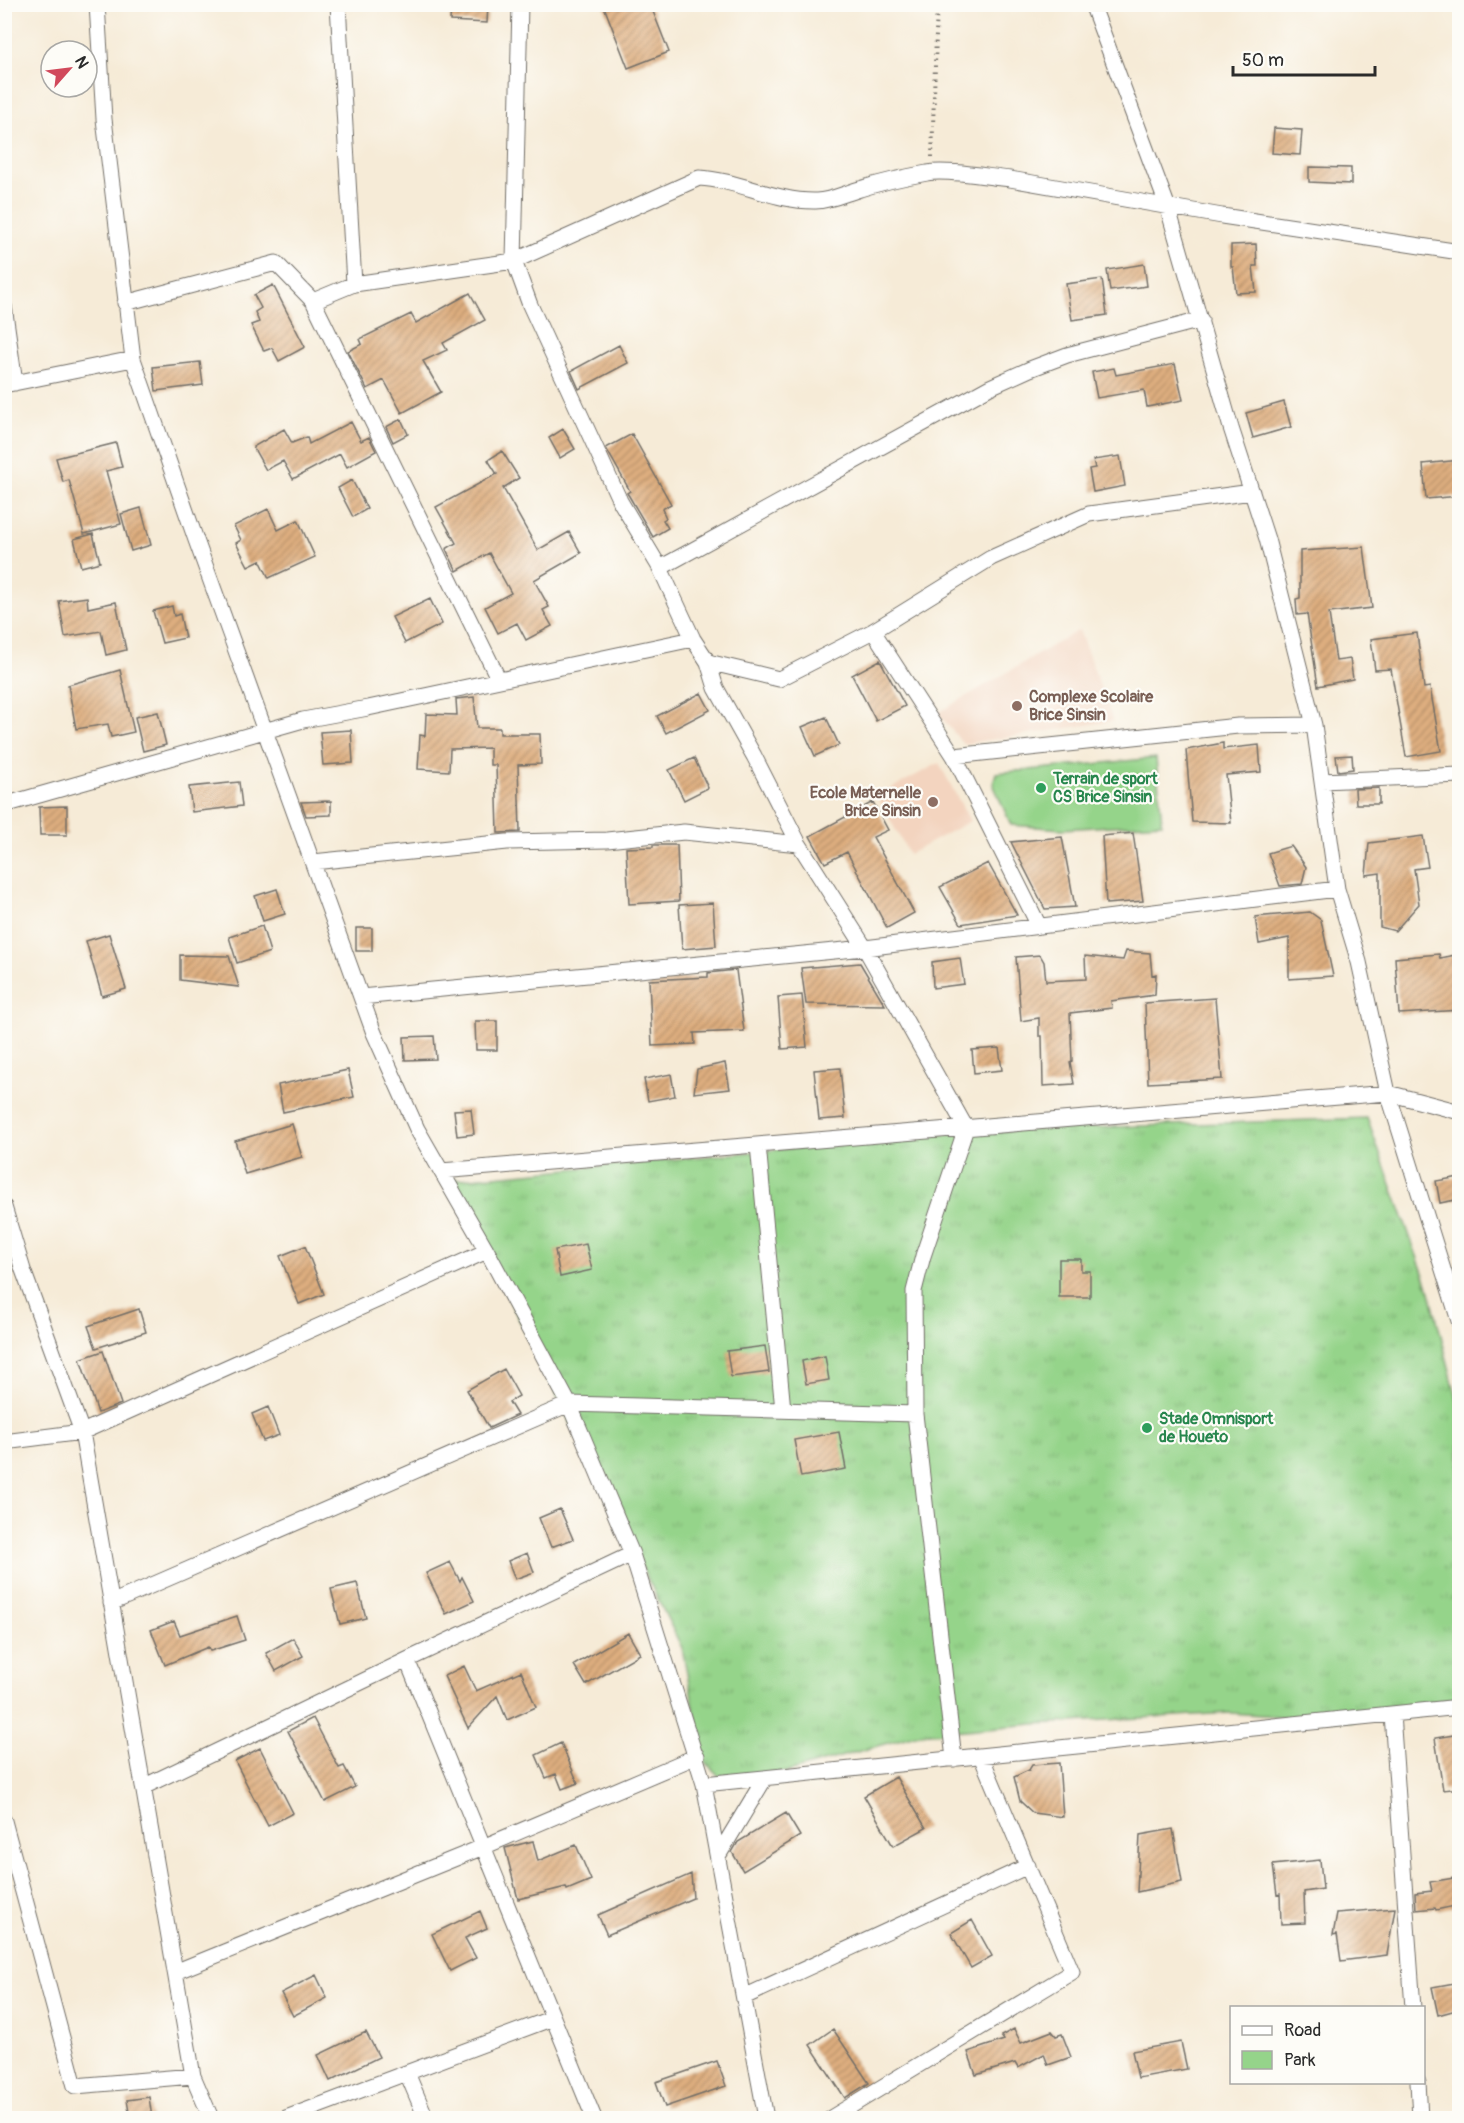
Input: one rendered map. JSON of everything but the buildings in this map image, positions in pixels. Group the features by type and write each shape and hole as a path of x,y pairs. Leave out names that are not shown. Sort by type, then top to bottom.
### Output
{"street":[{"path":"97,4 104,119 133,359 374,1033 417,1129 487,1251 569,1404 632,1554 705,1784 766,2118"},
{"path":"338,4 354,284"},
{"path":"520,4 514,261 530,305 620,501 660,568 693,639 708,662 716,688 799,844 865,948 966,1128 923,1256 914,1291 915,1414 954,1759"},
{"path":"1092,4 1167,205 1231,428 1280,587 1314,725 1336,889 1359,962 1388,1093 1460,1324"},
{"path":"314,301 354,284 514,261 699,178 720,180 800,201 820,201 931,172 1010,179 1222,216 1460,252"},
{"path":"125,303 276,263 314,301 499,680"},
{"path":"4,306 10,384 133,359"},
{"path":"660,568 990,387 1030,369 1088,349 1201,320"},
{"path":"708,662 779,679 873,631 991,558 1089,514 1252,492"},
{"path":"873,631 954,756 1039,926"},
{"path":"4,805 303,720 693,639"},
{"path":"954,756 1238,726 1314,725"},
{"path":"1322,781 1460,775"},
{"path":"313,862 507,842 607,840 684,832 799,844"},
{"path":"361,997 865,948 1336,889"},
{"path":"441,1171 1388,1093 1460,1112"},
{"path":"758,1145 783,1410"},
{"path":"4,1208 23,1270 82,1432 193,2076 211,2118"},
{"path":"4,1442 82,1432 487,1251"},
{"path":"111,1603 569,1404 915,1414"},
{"path":"143,1787 632,1554"},
{"path":"407,1660 594,2118"},
{"path":"705,1784 1460,1707"},
{"path":"1392,1714 1413,2006"},
{"path":"175,1971 483,1847 697,1756"},
{"path":"831,2118 1072,1972 981,1756"},
{"path":"718,1856 765,1778"},
{"path":"4,1821 75,2086 193,2076"},
{"path":"744,1997 1028,1866"},
{"path":"286,2118 553,2018"},
{"path":"407,2073 426,2118"},
{"path":"1418,2084 1420,2118"}],"path":[{"path":"931,172 935,112 937,4"}],"shaded area":[{"path":"1079,630 1113,721 963,744 938,713"},
{"path":"939,763 970,821 909,854 877,796"}],"green space":[{"path":"1156,758 1162,823 1062,829 1011,825 993,784 996,773"},
{"path":"1367,1118 1430,1292 1459,1407 1459,1698 1396,1709 1352,1721 1230,1713 1034,1724 919,1734 788,1772 720,1777 705,1762 682,1648 450,1180 971,1132"}],"place":[{"name":"Complexe Scolaire Brice Sinsin","path":"1017,706"},
{"name":"Terrain de sport CS Brice Sinsin","path":"1041,788"},
{"name":"Ecole Maternelle Brice Sinsin","path":"933,802"},
{"name":"Stade Omnisport de Houeto","path":"1147,1428"}]}
